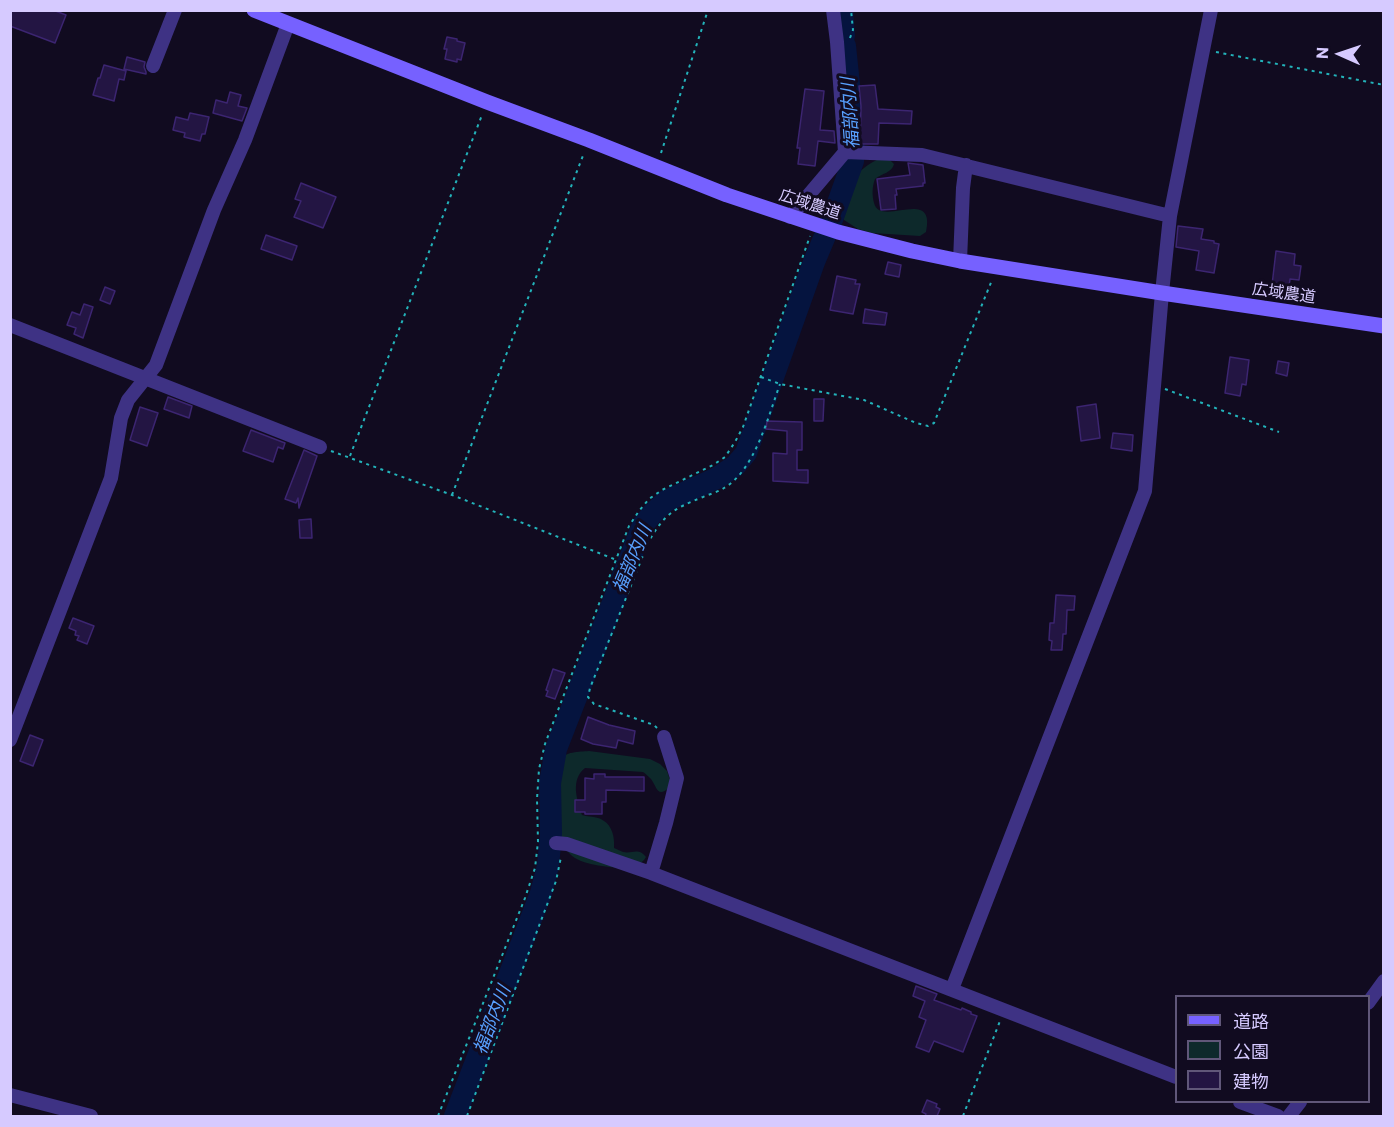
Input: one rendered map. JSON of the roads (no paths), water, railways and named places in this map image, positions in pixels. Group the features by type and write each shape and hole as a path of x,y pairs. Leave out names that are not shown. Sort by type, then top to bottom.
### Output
{"street":[{"path":"153,66 175,10"},
{"name":"広域農道","path":"254,10 656,168 838,232 960,261 1383,326"},
{"path":"790,217 850,152 833,10"},
{"path":"952,989 1145,490 1170,216 1211,10"},
{"path":"10,740 111,478 121,418 128,400 156,365 214,210 245,140 288,24"},
{"path":"850,152 922,155 1170,216"},
{"path":"960,261 966,165"},
{"path":"10,325 320,447"},
{"path":"651,873 677,778 664,737"},
{"path":"555,843 651,873 1175,1077"},
{"path":"1370,1000 1383,981"},
{"path":"10,1095 91,1116"},
{"path":"1245,1103 1278,1116"},
{"path":"1289,1116 1299,1103"}],"waterway":[{"name":"福部内川","path":"842,10 844,36"},
{"name":"福部内川","path":"455,1116 541,893 548,866 551,834 550,783 556,749 643,525 666,501 717,478 735,466 746,453 814,262 833,217 853,161 854,133 845,46"}]}
